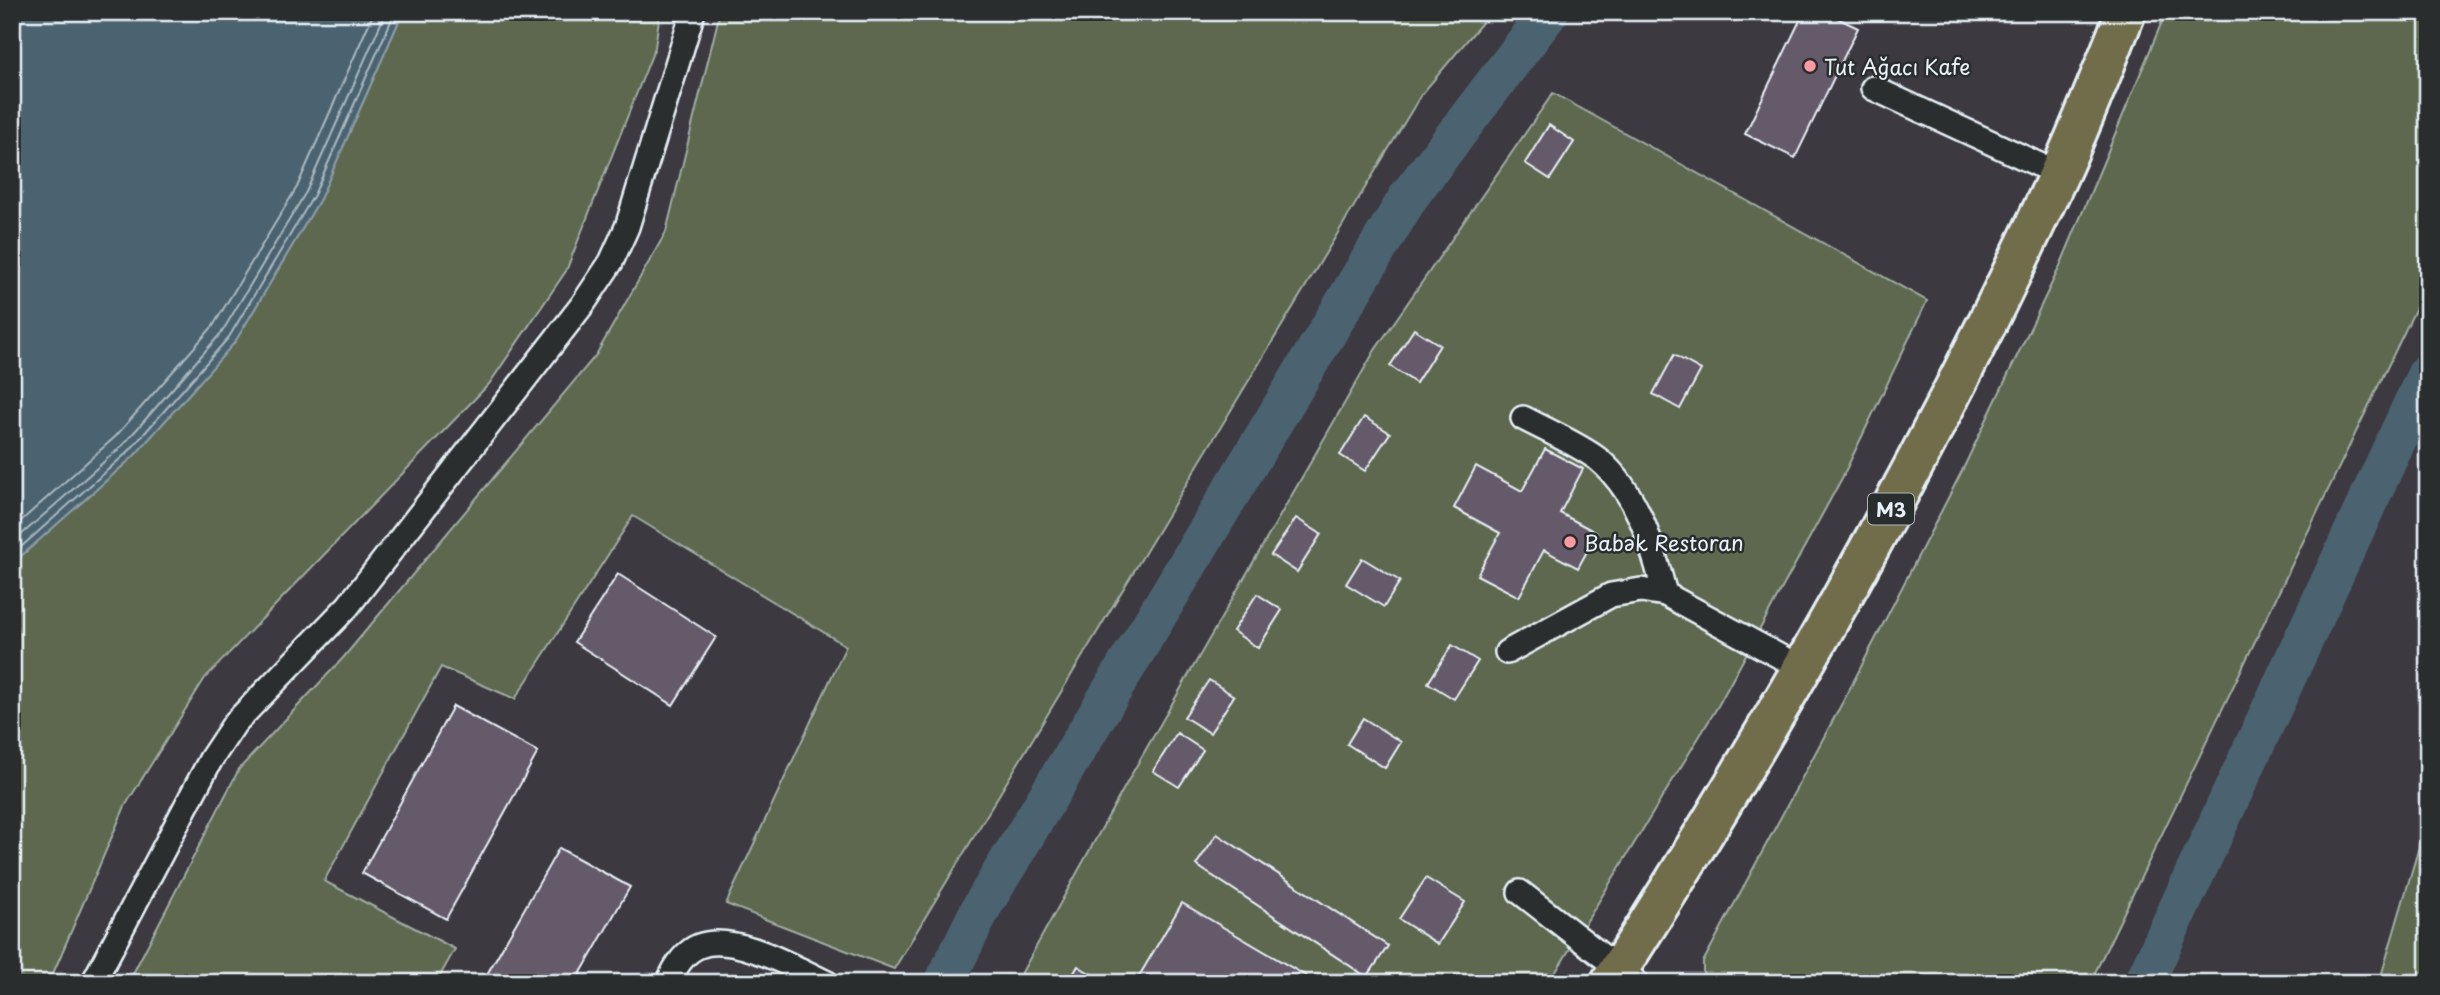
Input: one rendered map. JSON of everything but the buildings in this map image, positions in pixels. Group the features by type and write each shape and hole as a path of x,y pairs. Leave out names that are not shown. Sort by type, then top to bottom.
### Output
{"main road":[{"name":"M3","path":"1622,978 1866,556 1935,426 2059,174 2126,12"}],"lane":[{"path":"93,983 211,759 235,723 348,606 583,304 611,262 627,227 693,12"},
{"path":"1873,88 2059,174"},
{"path":"1523,418 1599,459 1627,491 1649,537 1665,594"},
{"path":"1507,652 1611,594 1641,590 1665,594 1801,668"},
{"path":"1520,892 1622,978"},
{"path":"668,983 676,965 698,946 728,943 757,952 827,983"}],"green space":[{"path":"403,12 660,12 655,47 566,271 489,384 205,678 125,806 49,983 12,983 12,564 134,456 235,342 320,199"},
{"path":"720,12 1491,12 1421,95 894,969 726,904 846,646 633,516 515,699 441,667 324,881 455,949 436,983 128,983 239,769 343,658 596,355 666,232"},
{"path":"2166,12 2428,12 2428,283 2090,983 1703,983 1703,962 1847,694 1962,471 2060,266"},
{"path":"1553,93 1927,301 1842,478 1718,706 1549,983 1016,983 1134,770 1375,350"},
{"path":"2428,816 2428,983 2379,983"}],"water":[{"path":"12,12 403,12 320,199 235,342 134,456 12,564"}],"waterway":[{"path":"944,983 981,908 1409,196 1549,12"},
{"path":"2144,983 2428,372"}],"place":[{"name":"Tut Ağacı Kafe","path":"1810,66"},
{"name":"Babək Restoran","path":"1570,542"}]}
